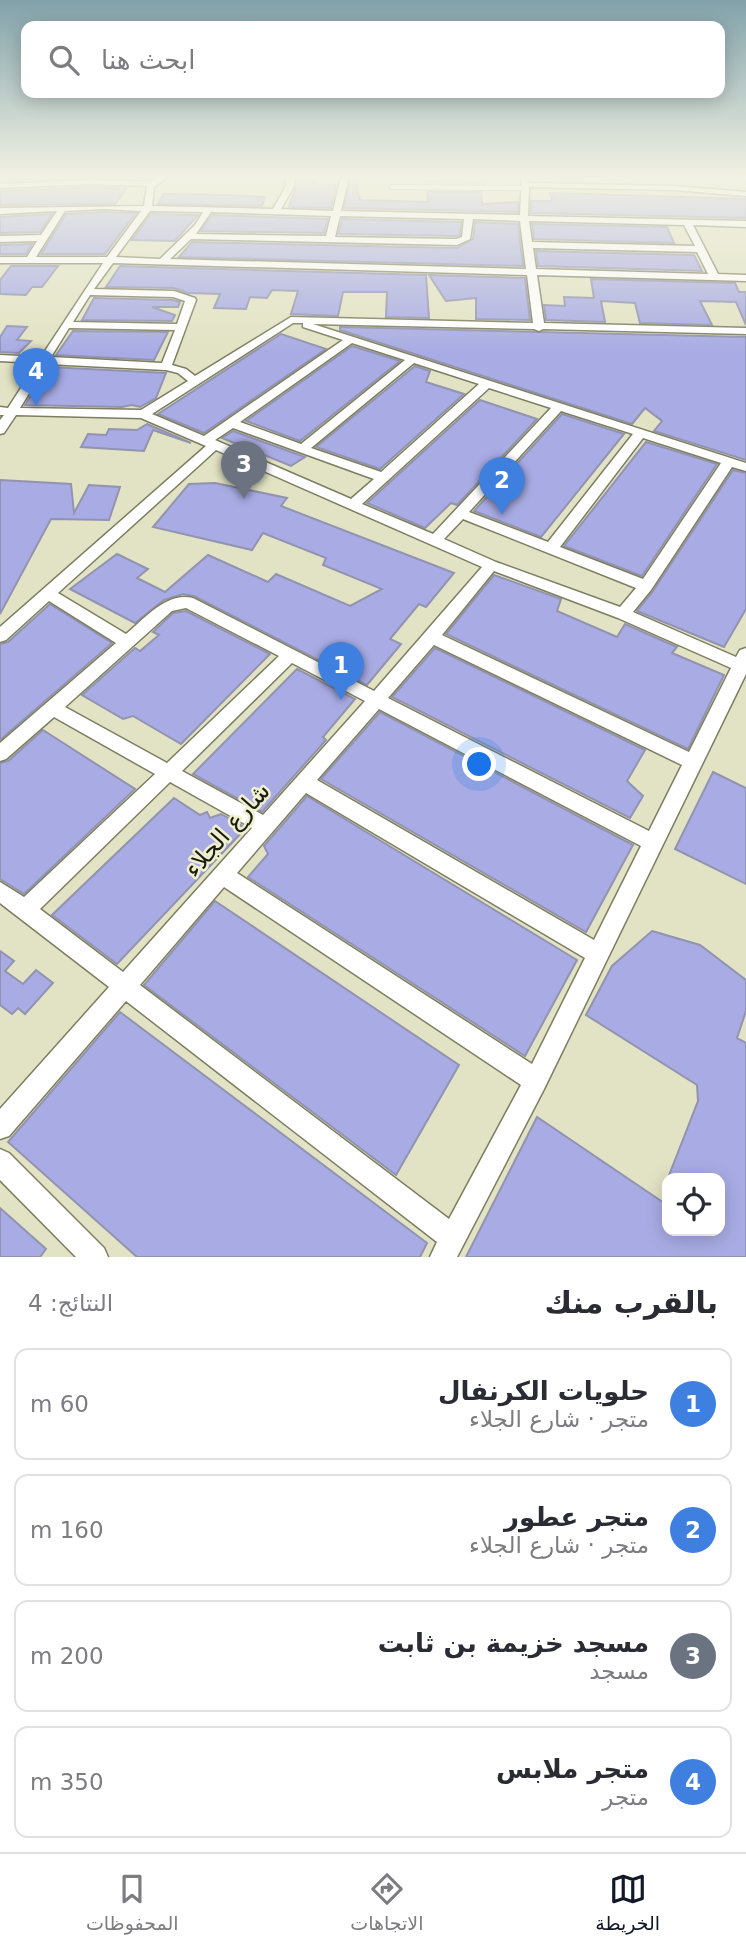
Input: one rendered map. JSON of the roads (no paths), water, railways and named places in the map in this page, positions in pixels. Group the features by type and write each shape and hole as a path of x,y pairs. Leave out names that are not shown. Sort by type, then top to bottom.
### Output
{"street":[{"path":"30,259 44,235"},
{"path":"0,430 5,412 43,362 87,292 129,235"},
{"path":"330,239 331,235"},
{"path":"162,262 188,236 464,242 465,235"},
{"path":"527,235 539,328"},
{"path":"693,235 715,278"},
{"path":"0,239 42,238"},
{"path":"528,245 700,249"},
{"path":"0,260 111,260 746,278"},
{"path":"87,292 186,296 191,300 166,367"},
{"path":"143,414 291,320 746,331"},
{"path":"291,320 746,467"},
{"path":"322,330 335,320"},
{"path":"66,325 181,327"},
{"path":"0,636 49,594 231,423 351,340"},
{"path":"0,358 166,367 182,371 195,381"},
{"path":"302,449 413,359"},
{"path":"353,505 487,383"},
{"path":"435,541 559,405"},
{"path":"0,891 124,986 448,1247 536,1081 744,662 491,565 143,414 5,412"},
{"path":"231,423 384,478"},
{"path":"551,548 640,432"},
{"path":"623,614 646,586 729,461"},
{"path":"460,513 646,586"},
{"name":"شارع الجلاء","path":"0,1127 432,637 491,565"},
{"path":"49,594 127,642"},
{"path":"0,754 167,607 188,603 653,843"},
{"path":"432,637 693,762"},
{"path":"25,910 291,655"},
{"path":"52,708 266,826"},
{"path":"304,782 598,954"},
{"path":"223,875 536,1081"},
{"path":"0,1162 95,1257"}],"place":[{"name":"متجر ملابس","path":"36,406"},
{"name":"مسجد خزيمة بن ثابت","path":"244,499"},
{"name":"متجر عطور","path":"502,515"},
{"name":"حلويات الكرنفال","path":"341,700"}]}
